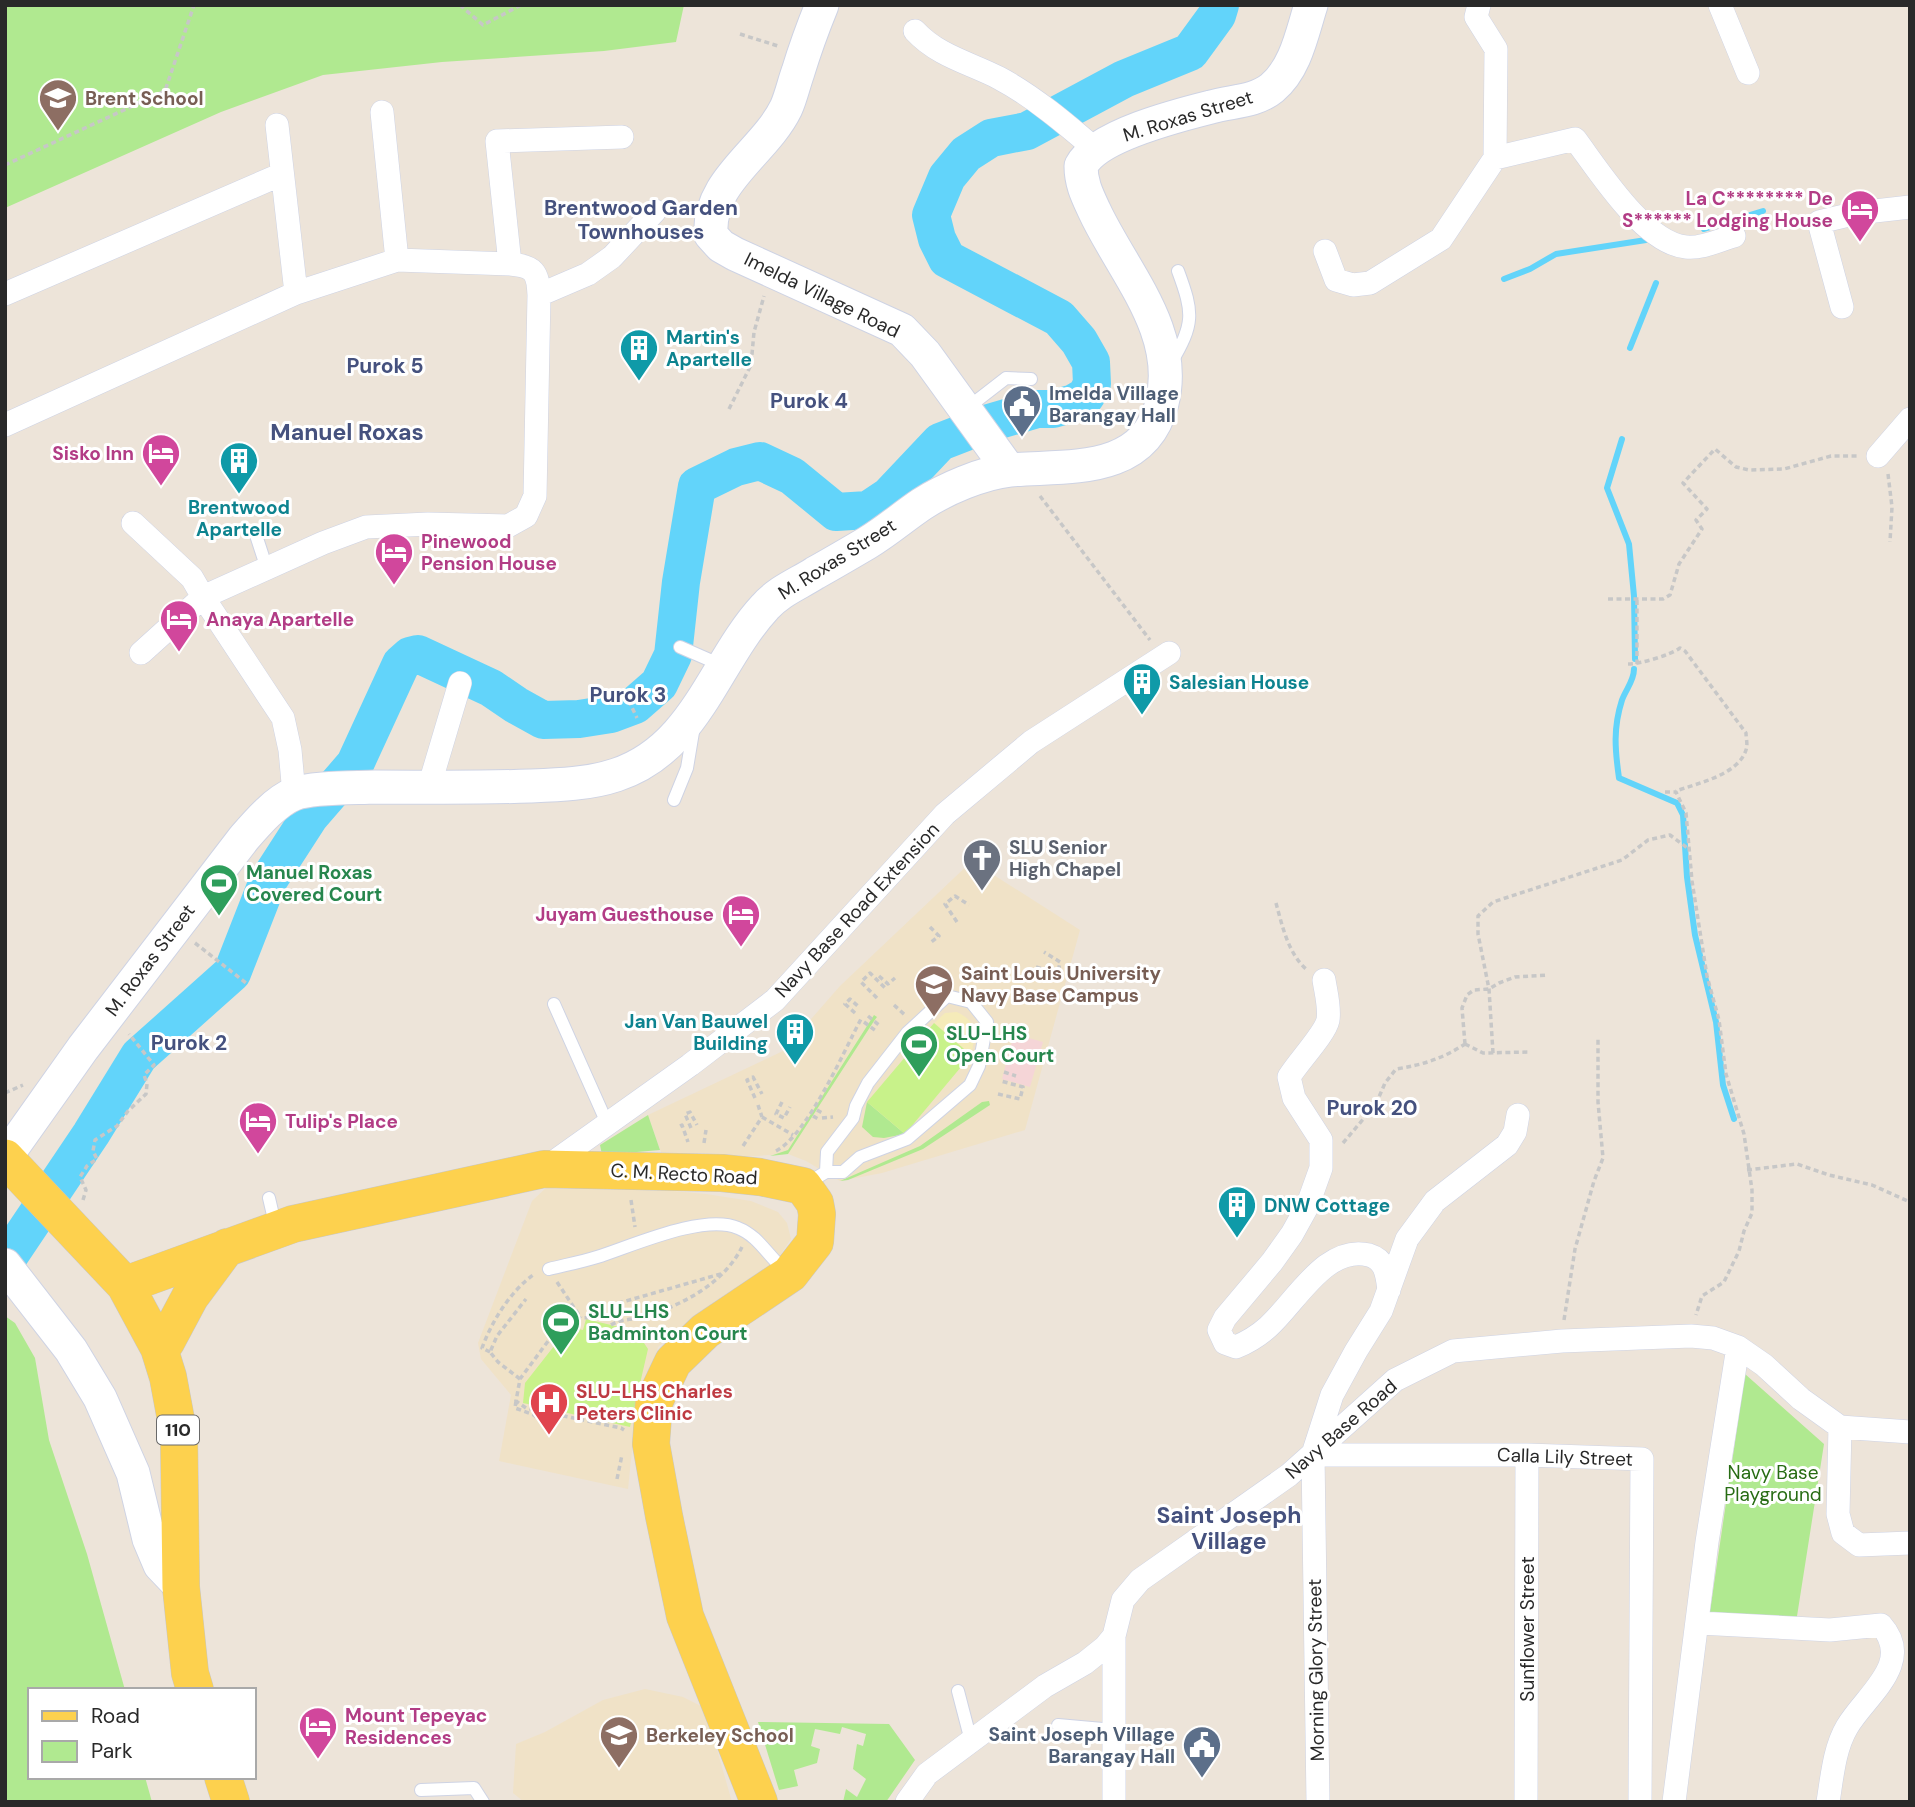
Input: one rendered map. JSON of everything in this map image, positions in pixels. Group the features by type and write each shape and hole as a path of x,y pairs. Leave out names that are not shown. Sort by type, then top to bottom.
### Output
{"main road":[{"name":"Imelda Village Road","path":"822,5 786,108 765,138 724,186 710,220 711,235 722,246 772,271 902,330 925,354 1015,470"},
{"name":"M. Roxas Street","path":"5,1158 90,1038 244,838 263,816 294,794 358,787 460,789 555,785 615,776 640,765 659,751 696,711 751,624 766,605 782,592 871,540 925,502 960,484 1015,470 1104,463 1122,456 1150,430 1157,417 1162,402 1165,372 1159,338 1141,293 1101,225 1083,187 1081,166 1088,143 1213,106 1235,103 1271,89 1284,75 1296,52 1311,5"},
{"name":"110","path":"5,1158 132,1294 159,1348 179,1436 181,1587 190,1673 194,1688"},
{"name":"C. M. Recto Road","path":"122,1283 227,1247 272,1214 544,1169 722,1173 815,1179"},
{"path":"759,1802 685,1616 663,1516 651,1444 654,1402 673,1362 705,1331 790,1275 815,1242 815,1179"},
{"path":"159,1348 166,1342 190,1297 227,1247"},
{"path":"14,1275 71,1350 100,1398 134,1473 149,1539 160,1566 181,1587"},
{"path":"224,1779 231,1802"}],"street":[{"path":"1325,251 1336,280 1353,285 1370,282 1441,239 1495,158 1496,49 1476,17 1479,5"},
{"path":"1720,5 1748,73"},
{"path":"915,31 926,43 941,52 1002,80 1088,143"},
{"path":"382,112 397,260"},
{"path":"276,125 296,293"},
{"path":"510,264 497,141 622,137"},
{"path":"1495,158 1575,139 1625,206 1668,243 1689,248 1734,236"},
{"path":"5,294 282,174"},
{"path":"1842,307 1819,222 1857,213 1910,207"},
{"path":"539,295 588,274 612,257 654,211"},
{"path":"5,425 296,293 397,260 523,265 534,271 539,295 535,496 526,516 508,526 428,524 366,527 323,543 203,597 141,653"},
{"path":"1878,456 1910,419"},
{"path":"133,523 192,578 283,718 290,750 294,794"},
{"name":"Navy Base Road Extension","path":"544,1169 690,1065 775,1000 945,814 1031,742 1166,656"},
{"path":"429,787 460,683"},
{"path":"1317,976 1329,1010 1327,1024 1289,1077 1294,1098 1321,1140 1321,1168 1307,1207 1293,1234 1225,1318 1219,1330 1225,1343 1236,1347 1251,1341 1269,1327 1327,1265 1356,1252 1374,1256 1386,1268 1389,1290"},
{"path":"1313,1454 1331,1398 1381,1311 1407,1239 1435,1201 1507,1145 1515,1132 1518,1115"},
{"name":"Navy Base Road","path":"1114,1802 1123,1777 1114,1730 1114,1636 1123,1600 1140,1580 1289,1475 1395,1380 1453,1351 1562,1340 1691,1336 1713,1338 1738,1347 1764,1365 1801,1399 1840,1427"},
{"path":"1674,1802 1699,1623 1707,1542 1738,1347"},
{"path":"1910,1432 1840,1427 1838,1514 1843,1533 1859,1545 1910,1543"},
{"name":"Calla Lily Street","path":"1313,1454 1527,1455 1642,1459 1640,1802"},
{"name":"Morning Glory Street","path":"1313,1454 1308,1601 1318,1802"},
{"name":"Sunflower Street","path":"1526,1802 1527,1455"},
{"path":"1699,1623 1830,1630 1881,1625 1891,1636 1895,1657 1888,1674 1846,1728 1836,1756 1828,1802"},
{"path":"907,1802 927,1773 1045,1686 1085,1663 1114,1636"}],"lane":[{"path":"1165,372 1188,335 1188,304 1178,271"},
{"path":"974,420 1006,378 1031,379"},
{"path":"255,532 267,569"},
{"path":"680,647 724,667"},
{"path":"674,800 687,768 696,711"},
{"path":"947,996 971,1002 987,1022 979,1066 970,1085 906,1139 860,1157 843,1172 815,1179 827,1152 853,1118 868,1083 907,1033 947,996"},
{"path":"554,1004 607,1123"},
{"path":"549,1269 696,1226 715,1224 736,1226 752,1235 790,1275"},
{"path":"958,1691 971,1741"},
{"path":"1058,1725 1114,1730"},
{"path":"923,1802 927,1773"},
{"path":"421,1790 474,1788 483,1802"}],"path":[{"path":"5,165 165,91 194,5"},
{"path":"460,5 483,24 521,5"},
{"path":"740,34 804,54"},
{"path":"729,409 751,365 754,332 772,271"},
{"path":"1608,599 1663,599 1670,596 1679,564 1702,529 1696,520 1707,509 1683,483 1715,449 1736,467 1749,470 1784,469 1831,456 1878,456 1890,477 1890,542"},
{"path":"1015,470 1166,656"},
{"path":"1635,600 1637,664"},
{"path":"1628,664 1637,664 1680,648 1685,651 1746,733 1747,749 1740,761 1726,772 1676,792 1665,792"},
{"path":"625,693 637,718"},
{"path":"1676,792 1686,813 1692,881 1707,976 1719,1020 1726,1074 1744,1134 1747,1170 1752,1189 1752,1213 1739,1251 1724,1282 1702,1297 1691,1336"},
{"path":"1493,1053 1489,989 1478,934 1478,916 1493,902 1622,860 1648,840 1670,835 1690,850"},
{"path":"957,922 944,904 955,896 969,905"},
{"path":"1276,903 1283,931 1302,965 1317,976"},
{"path":"930,927 939,936 930,943"},
{"path":"1036,967 1058,973 1060,962 1044,952"},
{"path":"212,955 246,983"},
{"path":"877,998 861,982 870,973 886,989"},
{"path":"1465,1044 1462,1008 1464,998 1474,990 1489,989 1515,977 1548,975"},
{"path":"879,976 888,984 895,978"},
{"path":"855,1013 845,1004 850,999 860,1008"},
{"path":"868,1016 880,1026"},
{"path":"775,1152 785,1146 815,1103 862,1020 876,1031"},
{"path":"1562,1340 1570,1270 1594,1181 1603,1158 1598,1102 1598,1038"},
{"path":"82,1203 86,1190 80,1178 87,1167 97,1159 93,1151 95,1140 117,1126 146,1094 148,1084 144,1075 154,1065 133,1039"},
{"path":"1321,1168 1377,1104 1385,1083 1396,1069 1422,1066 1443,1058 1465,1044"},
{"path":"1465,1044 1483,1053 1530,1052"},
{"path":"1004,1072 1016,1076"},
{"path":"755,1098 747,1080 753,1077 762,1094"},
{"path":"998,1094 1020,1099 1023,1087 1001,1081"},
{"path":"5,1093 31,1082"},
{"path":"782,1102 776,1114 784,1118 790,1107"},
{"path":"758,1105 762,1117 793,1135"},
{"path":"817,1110 824,1114"},
{"path":"691,1128 685,1114 690,1112 697,1125"},
{"path":"813,1116 820,1120"},
{"path":"738,1153 762,1117"},
{"path":"680,1126 682,1125 689,1145"},
{"path":"1747,1170 1797,1164 1872,1185 1910,1202"},
{"path":"631,1200 638,1243"},
{"path":"611,1325 645,1317 673,1306 708,1287 726,1272 752,1235"},
{"path":"520,1379 482,1348 488,1330 509,1299 531,1276 549,1269 581,1318"},
{"path":"608,1317 619,1304 726,1272"},
{"path":"490,1352 497,1336 526,1299"},
{"path":"537,1419 534,1415 515,1408 520,1379 560,1325 581,1318 608,1317 623,1321"},
{"path":"516,1401 526,1408 621,1428"}],"shaded area":[{"name":"Saint Louis University Navy Base Campus","path":"972,861 1080,930 1025,1130 882,1173 840,1181 788,1154 707,1159 662,1155 648,1115 783,1051 840,986"},
{"path":"1014,1034 1043,1042 1030,1087 1002,1079"},
{"path":"549,1185 628,1187 751,1201 778,1212 787,1223 791,1239 776,1261 763,1273 700,1312 658,1347 634,1430 628,1489 499,1461 511,1395 481,1359 478,1343 532,1201"},
{"name":"Berkeley School","path":"645,1689 683,1697 705,1708 732,1802 524,1802 513,1793 516,1744 545,1732 603,1700"}],"green space":[{"name":"Brent School","path":"5,5 684,5 676,42 604,51 442,62 323,75 221,112 5,208"},
{"path":"874,1015 877,1017 788,1154 770,1156 788,1150"},
{"name":"SLU-LHS Open Court","path":"934,1023 971,1055 905,1134 867,1102"},
{"path":"989,1101 990,1105 923,1149 840,1181 920,1146 982,1102"},
{"path":"867,1102 905,1134 873,1137 862,1127"},
{"path":"648,1115 660,1150 602,1155 600,1145"},
{"path":"5,1316 15,1323 35,1358 49,1440 87,1554 124,1688 28,1688 28,1779 146,1779 152,1802 5,1802"},
{"path":"586,1319 636,1331 648,1349 630,1427 523,1403 525,1383 569,1327 583,1330"},
{"name":"Navy Base Playground","path":"1745,1374 1824,1444 1795,1629 1709,1618"},
{"path":"758,1722 889,1724 915,1760 886,1802 843,1802 846,1789 857,1797 866,1779 853,1769 857,1744 863,1746 866,1734 842,1727 840,1734 815,1729 811,1746 820,1749 817,1763 794,1770 798,1786 779,1790"}],"sand":[{"path":"957,1012 969,1020 974,1029 971,1055 934,1023 945,1013"}],"waterway":[{"path":"5,1262 91,1134 139,1056 232,973 268,881 310,816 355,764 401,664 410,656 418,654 491,688 543,720 579,719 611,714 635,705 659,684 673,655 681,582 697,486 736,467 760,461 792,476 836,512 868,510 889,496 940,442 989,423 1037,409 1053,409 1074,403 1086,396 1092,384 1091,362 1079,341 1059,318 947,259 937,239 931,215 947,177 966,154 991,138 1027,131 1124,79 1190,52 1217,15 1220,5"},
{"path":"1704,229 1763,211"},
{"path":"1504,279 1530,269 1556,254 1646,240"},
{"path":"1630,348 1656,283"},
{"path":"1622,439 1607,488 1629,544 1634,596 1635,659"},
{"path":"1634,669 1617,720 1619,778 1677,803 1683,815 1687,877 1695,935 1716,1022 1723,1085 1734,1119"}],"place":[{"name":"Brent School","path":"58,132"},
{"name":"La C******** De S****** Lodging House","path":"1860,243"},
{"name":"Martin's Apartelle","path":"639,382"},
{"name":"Imelda Village Barangay Hall","path":"1022,438"},
{"name":"Sisko Inn","path":"161,487"},
{"name":"Brentwood Apartelle","path":"239,495"},
{"name":"Pinewood Pension House","path":"394,586"},
{"name":"Anaya Apartelle","path":"179,653"},
{"name":"Salesian House","path":"1142,716"},
{"name":"SLU Senior High Chapel","path":"982,892"},
{"name":"Manuel Roxas Covered Court","path":"219,917"},
{"name":"Juyam Guesthouse","path":"741,948"},
{"name":"Saint Louis University Navy Base Campus","path":"934,1018"},
{"name":"Jan Van Bauwel Building","path":"795,1066"},
{"name":"SLU-LHS Open Court","path":"919,1078"},
{"name":"Tulip's Place","path":"258,1155"},
{"name":"DNW Cottage","path":"1237,1239"},
{"name":"SLU-LHS Badminton Court","path":"561,1356"},
{"name":"SLU-LHS Charles Peters Clinic","path":"549,1436"},
{"name":"Mount Tepeyac Residences","path":"318,1760"},
{"name":"Berkeley School","path":"619,1769"},
{"name":"Saint Joseph Village Barangay Hall","path":"1202,1779"}],"district":[{"name":"Brentwood Garden Townhouses","path":"641,220"},
{"name":"Purok 5","path":"385,366"},
{"name":"Purok 4","path":"809,401"},
{"name":"Manuel Roxas","path":"347,432"},
{"name":"Purok 3","path":"628,695"},
{"name":"Purok 2","path":"189,1043"},
{"name":"Purok 20","path":"1372,1108"},
{"name":"Saint Joseph Village","path":"1229,1528"}]}
